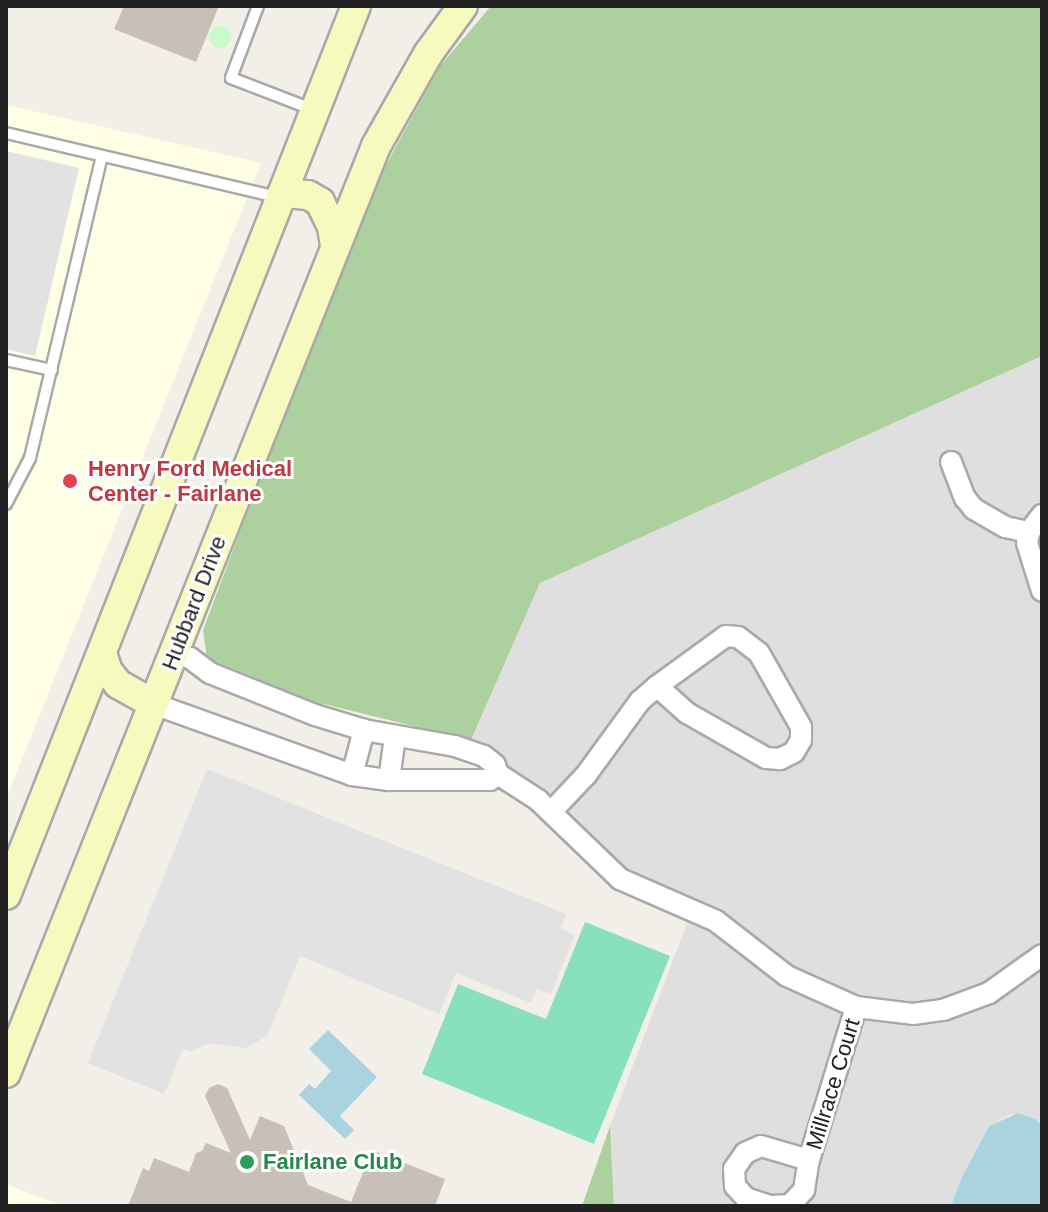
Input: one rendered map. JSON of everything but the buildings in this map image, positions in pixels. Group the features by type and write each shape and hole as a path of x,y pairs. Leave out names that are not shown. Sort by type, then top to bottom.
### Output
{"street":[{"path":"6,895 356,6"},
{"name":"Hubbard Drive","path":"6,1073 14,1035 175,653 376,146 428,54 463,6"},
{"path":"282,196 308,195 320,202 332,227 335,246"},
{"path":"951,462 965,498 974,509 1005,527 1029,532"},
{"path":"1042,515 1029,532 1029,557 1042,591"},
{"path":"551,812 586,775 640,701 657,686 726,636 738,637 759,653 801,727 801,740 794,752 780,759 766,758 687,713 657,686"},
{"path":"102,653 108,671 118,684 154,704 352,775 389,780 490,780 498,774"},
{"path":"175,653 223,678 364,730 467,750 495,765 498,774 551,812 620,879 716,921 787,976 856,1007 913,1014 943,1010 989,993 1042,955"},
{"path":"352,775 364,730"},
{"path":"389,780 395,737"},
{"name":"Millrace Court","path":"809,1160 761,1146 745,1153 734,1169 735,1186 746,1198 781,1206 804,1190 809,1160 856,1007"}],"lane":[{"path":"258,6 231,78 315,110"},
{"path":"6,133 282,196"},
{"path":"6,504 30,458 102,156"},
{"path":"6,360 52,370"}],"shaded area":[{"name":"Henry Ford Medical Center - Fairlane","path":"6,105 261,163 6,799"},
{"path":"6,151 79,168 35,356 6,349"},
{"path":"1042,356 1042,1126 1035,1119 1011,1114 989,1126 961,1179 951,1206 614,1206 610,1126 692,910 638,889 467,750 540,583"},
{"path":"207,769 566,914 561,928 575,935 551,994 537,989 531,1003 456,973 439,1014 300,956 267,1036 246,1048 216,1044 204,1045 191,1052 183,1049 164,1094 88,1063"},
{"path":"6,1184 63,1206 6,1206"}],"green space":[{"path":"491,6 1042,6 1042,356 540,583 471,740 315,702 207,658 203,630 309,348 376,183 440,66"},
{"path":"216,26 224,26 231,37 224,48 216,48 209,41 209,33"},
{"path":"585,922 670,956 594,1144 422,1074 458,984 546,1019"},
{"path":"610,1126 614,1206 582,1206"}],"water":[{"path":"328,1030 377,1077 340,1116 354,1130 345,1139 299,1095 309,1084 315,1089 331,1071 309,1049"},
{"path":"1018,1113 1035,1119 1042,1126 1042,1206 951,1206 961,1179 989,1126"}],"place":[{"name":"Henry Ford Medical Center - Fairlane","path":"70,481"},
{"name":"Fairlane Club","path":"247,1162"}]}
